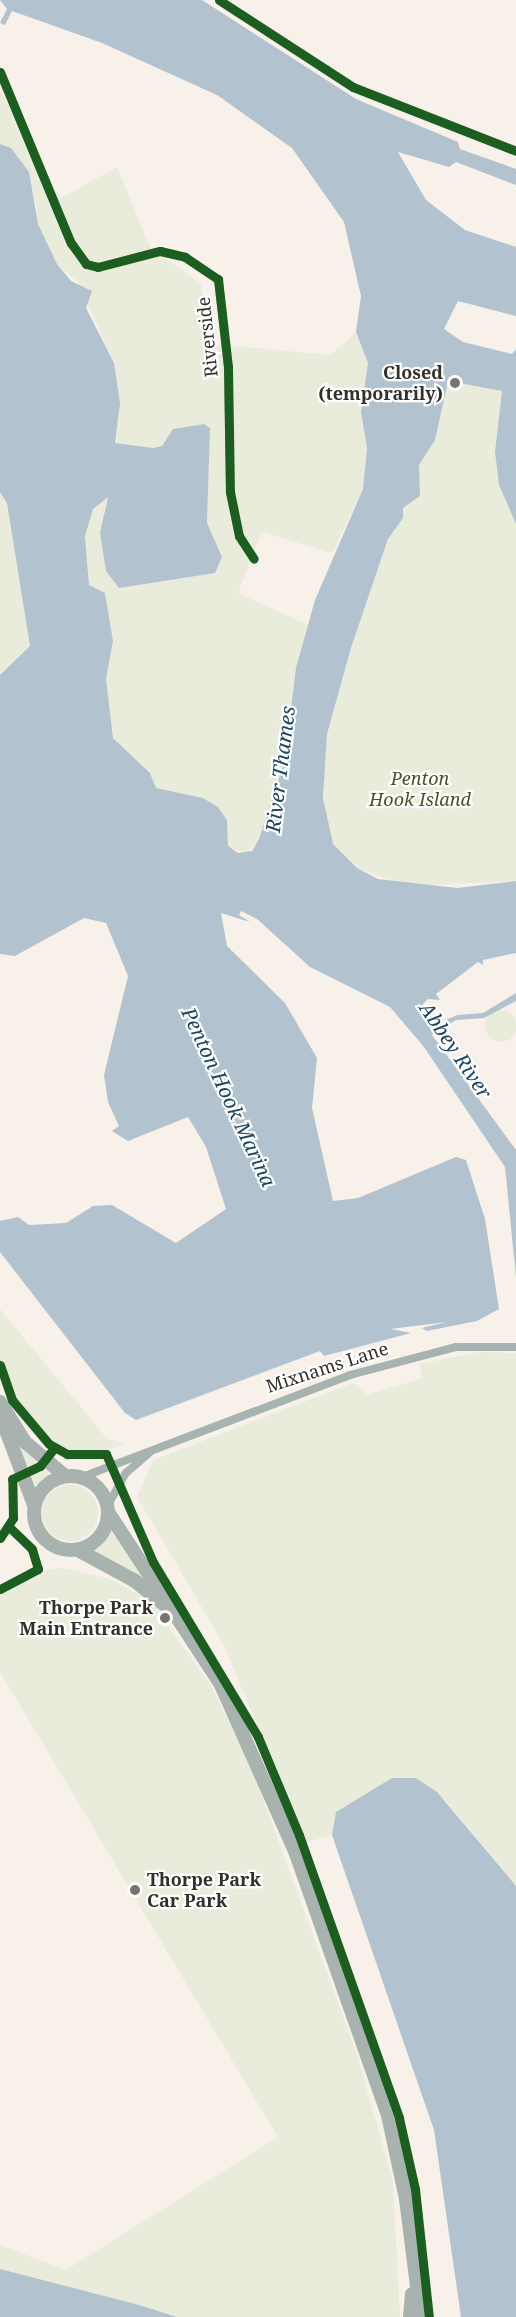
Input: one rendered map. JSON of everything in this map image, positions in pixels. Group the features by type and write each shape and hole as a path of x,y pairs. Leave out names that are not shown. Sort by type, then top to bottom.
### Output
{"main road":[{"path":"0,1402 25,1442 64,1476"},
{"path":"0,1414 34,1505 43,1538 57,1548 78,1550 135,1581 184,1623"},
{"path":"34,1505 45,1486 64,1476 82,1477 99,1487 108,1508 184,1623 221,1684 271,1789 370,2057 400,2167 413,2277 421,2317"},
{"path":"78,1550 103,1532 108,1508"},
{"path":"410,2317 413,2277"}],"street":[{"name":"Riverside","path":"0,72 71,243 86,264 98,267 160,251 185,257 218,279 228,367 230,492 239,536 254,559"},
{"name":"Mixnams Lane","path":"82,1477 381,1365 456,1347 516,1347"},
{"name":"Mixnams Lane","path":"108,1508 126,1473 155,1448"}],"green space":[{"path":"0,90 60,199 117,167 150,247 201,284 208,344 331,355 356,332 368,363 361,412 367,448 363,489 332,553 262,532 238,593 308,625 296,668 284,763 259,839 246,854 228,846 227,820 218,807 203,798 156,788 150,772 113,738 106,679 113,641 105,593 89,585 85,530 93,509 108,497 104,511 112,576 119,588 215,572 222,557 207,523 210,428 204,424 173,429 162,446 154,448 115,443 119,414 114,363 78,282 57,264 38,224 36,204 0,144"},
{"name":"Penton Hook Island","path":"448,381 502,391 495,452 499,485 516,524 516,881 408,886 357,868 333,844 324,814 324,768 327,734 351,648 388,539 403,518 403,508 420,496 419,465 435,440 443,385"},
{"path":"0,492 7,503 30,646 0,675"},
{"path":"501,1010 512,1015 517,1026 512,1037 501,1042 490,1037 485,1026 490,1015"},
{"path":"0,1309 107,1439 125,1443 91,1456 67,1454 26,1422 0,1365"},
{"path":"479,1352 516,1353 516,1886 445,1800 392,1778 336,1812 332,1835 306,1842 224,1645 137,1497 153,1460 353,1383 368,1395 422,1378 419,1364"},
{"path":"18,1445 51,1475 33,1490"},
{"path":"70,1485 81,1487 90,1493 96,1502 98,1513 96,1524 90,1533 81,1539 70,1541 59,1539 50,1533 44,1524 42,1513 44,1502 50,1493 59,1487"},
{"path":"111,1524 157,1591 91,1550"},
{"path":"62,1568 110,1579 151,1601 213,1689 252,1769 357,2055 393,2181 400,2317 177,2317 0,2269 0,2245 66,2270 278,2137 0,1672 0,1588 22,1574"}],"water":[{"name":"Penton Hook Marina","path":"0,0 202,0 356,99 458,142 460,149 516,169 516,185 456,162 449,167 398,152 426,200 465,230 516,247 516,316 458,301 444,329 463,342 512,354 516,349 516,524 499,485 495,452 502,391 448,381 435,440 419,465 420,496 403,508 403,518 388,539 351,648 327,734 323,798 333,844 357,868 378,879 457,888 516,881 516,953 483,960 483,965 478,962 436,994 440,1000 428,999 417,1010 430,1026 458,1015 483,1013 516,993 516,1001 484,1018 456,1020 432,1035 516,1150 516,1277 505,1167 424,1047 390,1007 310,967 257,919 241,911 239,915 250,922 221,913 227,946 285,1003 317,1058 312,1108 333,1201 358,1198 456,1157 466,1160 485,1219 499,1309 477,1321 427,1331 422,1328 446,1322 391,1329 411,1333 324,1356 320,1351 136,1420 125,1413 0,1252 0,1221 18,1217 29,1225 66,1223 93,1206 112,1205 176,1243 226,1209 206,1147 188,1117 128,1141 112,1131 119,1126 108,1102 104,1075 128,976 106,923 84,918 15,956 0,954 0,675 30,646 7,503 0,492 0,144 11,148 29,172 38,224 57,264 71,281 92,291 86,308 114,363 120,403 115,443 154,448 162,446 173,429 204,424 210,428 207,523 222,557 215,573 119,588 106,571 100,533 108,497 93,509 85,536 89,585 105,593 113,641 106,679 113,738 150,773 156,788 203,798 218,807 227,820 228,846 238,853 252,851 259,839 284,763 296,668 315,600 363,489 367,448 361,412 368,363 356,332 361,296 344,222 292,148 217,95 102,43 12,11 5,25 0,23 7,9"},
{"path":"392,1778 416,1778 437,1792 516,1886 516,2317 461,2317 434,2130 332,1835 336,1812"},
{"path":"0,2269 139,2305 177,2317 0,2317"}],"cycle path":[{"path":"219,0 353,87 516,151"},
{"path":"0,72 71,243 86,264 98,267 160,251 185,257 218,279 228,367 230,492 239,536 254,559"},
{"path":"0,1365 12,1400 49,1444 67,1454 106,1454 153,1562 258,1737 299,1835 399,2118 415,2189 429,2317"},
{"path":"0,1538 13,1518 12,1479 40,1466 54,1448"},
{"path":"0,1589 38,1569 32,1549 9,1527"}],"place":[{"name":"Closed (temporarily)","path":"455,383"},
{"name":"Thorpe Park Main Entrance","path":"165,1618"},
{"name":"Thorpe Park Car Park","path":"135,1890"}],"water label":[{"name":"River Thames","path":"280,769"},
{"name":"Abbey River","path":"456,1050"}]}
